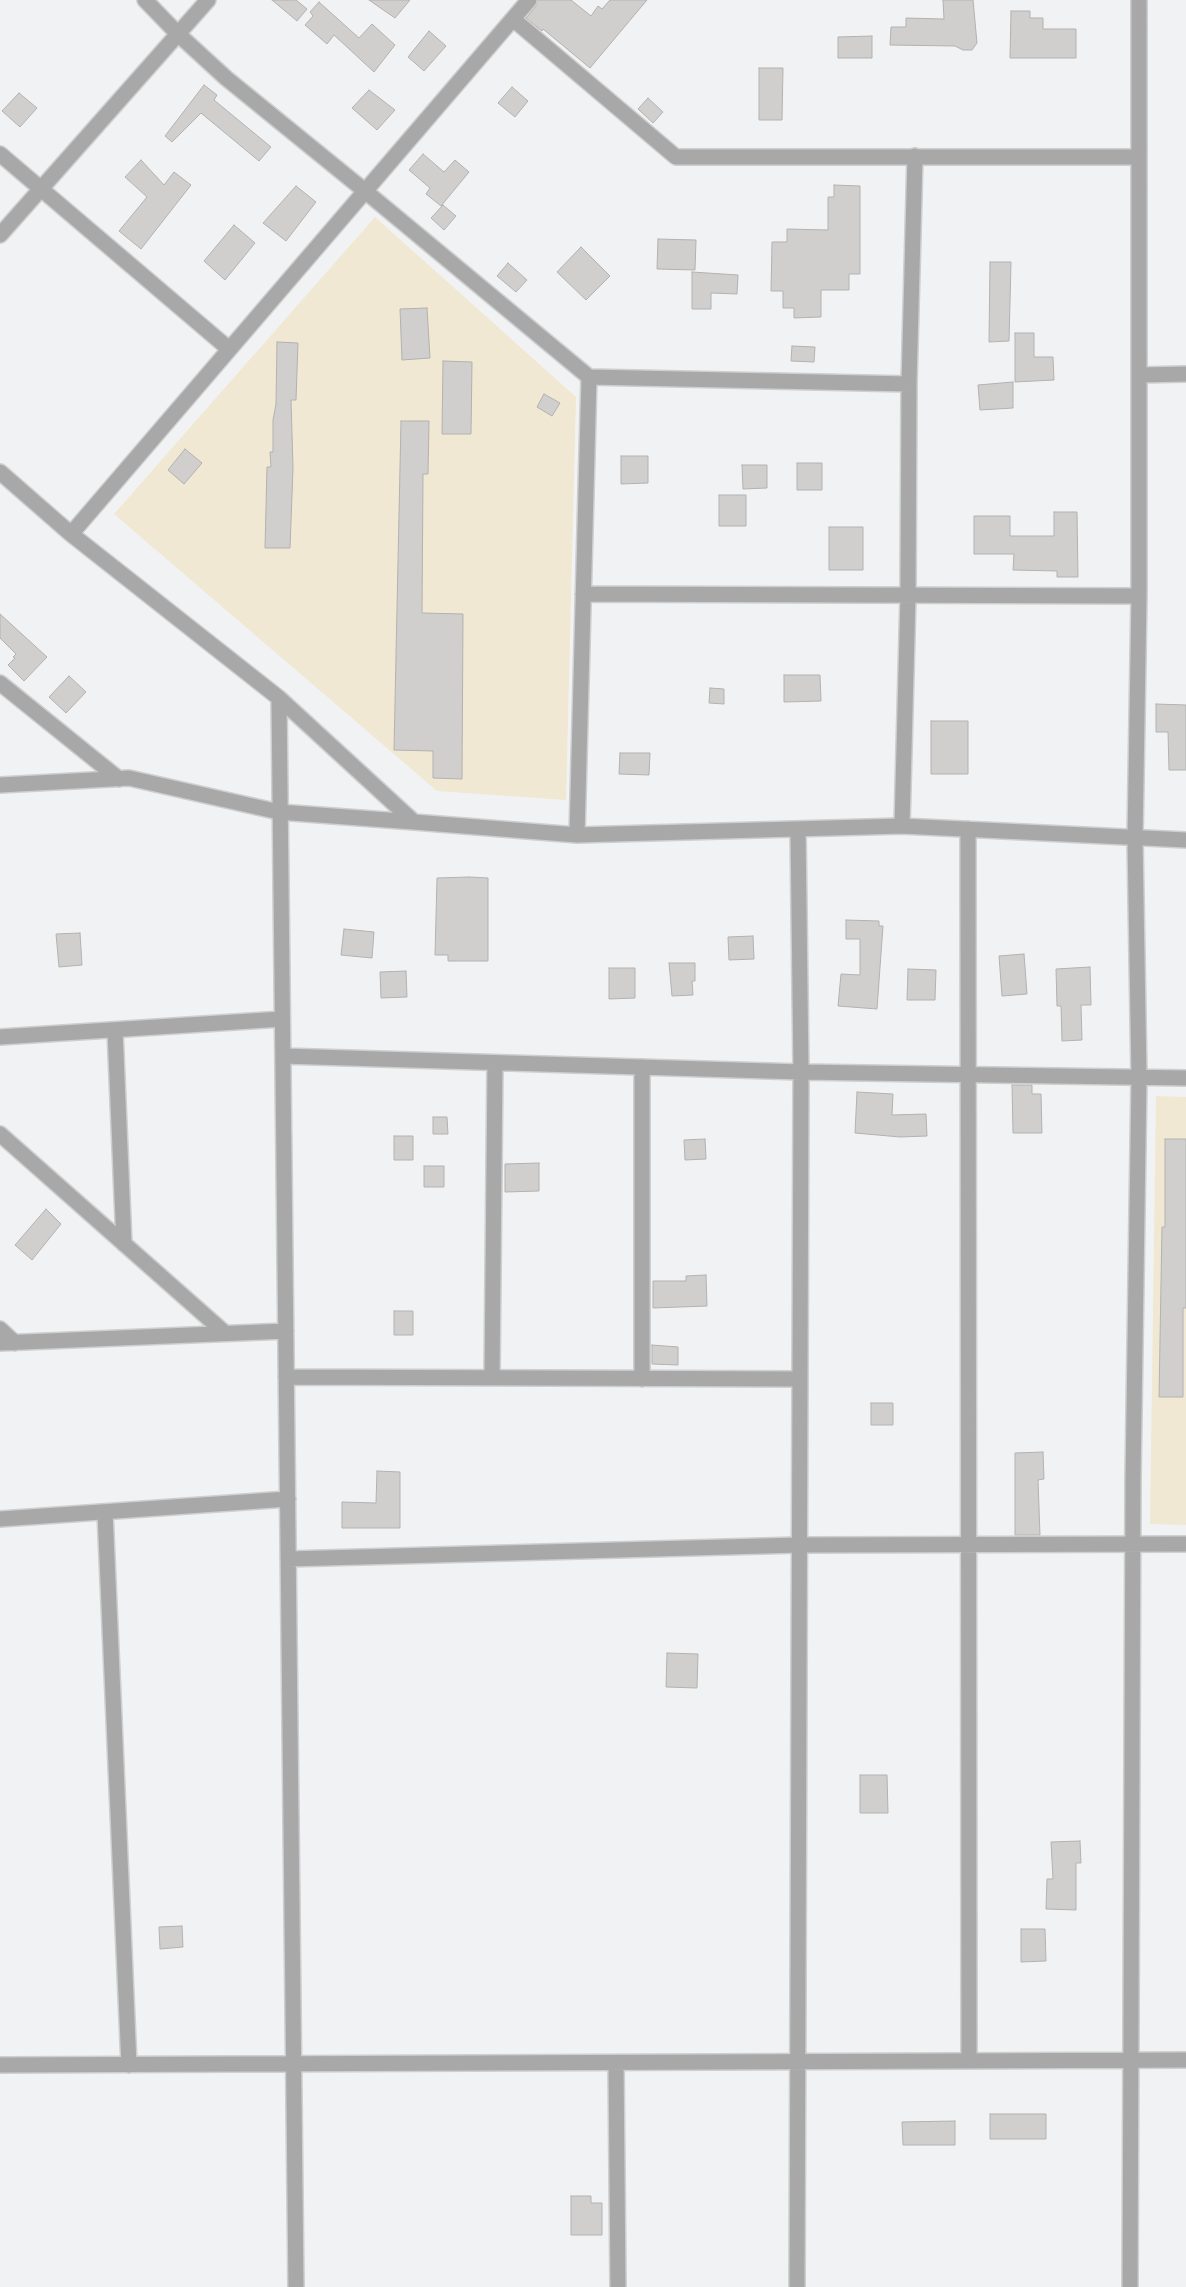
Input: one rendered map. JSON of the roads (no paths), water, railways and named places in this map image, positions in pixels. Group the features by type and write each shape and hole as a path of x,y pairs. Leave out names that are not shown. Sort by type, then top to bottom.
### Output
{"street":[{"path":"145,0 178,34 226,78 589,377 910,384"},
{"path":"0,235 208,0"},
{"path":"71,534 529,0"},
{"path":"1130,2287 1132,1544 1139,1077 1135,839 1139,596 1138,0"},
{"path":"513,19 676,157 914,156 1139,158"},
{"path":"0,154 230,348"},
{"path":"902,826 908,596 914,156"},
{"path":"1139,375 1186,374"},
{"path":"577,835 589,377"},
{"path":"0,472 71,534 279,698 414,822"},
{"path":"583,594 1139,596"},
{"path":"0,683 119,779"},
{"path":"279,698 296,2287"},
{"path":"0,785 129,778 279,812 577,835 902,826 1135,839 1186,840"},
{"path":"797,2287 801,1072 798,829"},
{"path":"968,829 969,2061"},
{"path":"0,1037 282,1019"},
{"path":"115,1030 124,1244"},
{"path":"283,1056 801,1072 1186,1078"},
{"path":"492,1378 495,1062"},
{"path":"642,1067 642,1379"},
{"path":"0,1134 225,1333"},
{"path":"0,1329 16,1343"},
{"path":"0,1343 286,1331"},
{"path":"286,1377 800,1379"},
{"path":"0,1519 288,1499"},
{"path":"105,1512 129,2065"},
{"path":"288,1559 799,1546 1186,1544"},
{"path":"0,2065 1186,2060"},
{"path":"616,2063 618,2287"}]}
